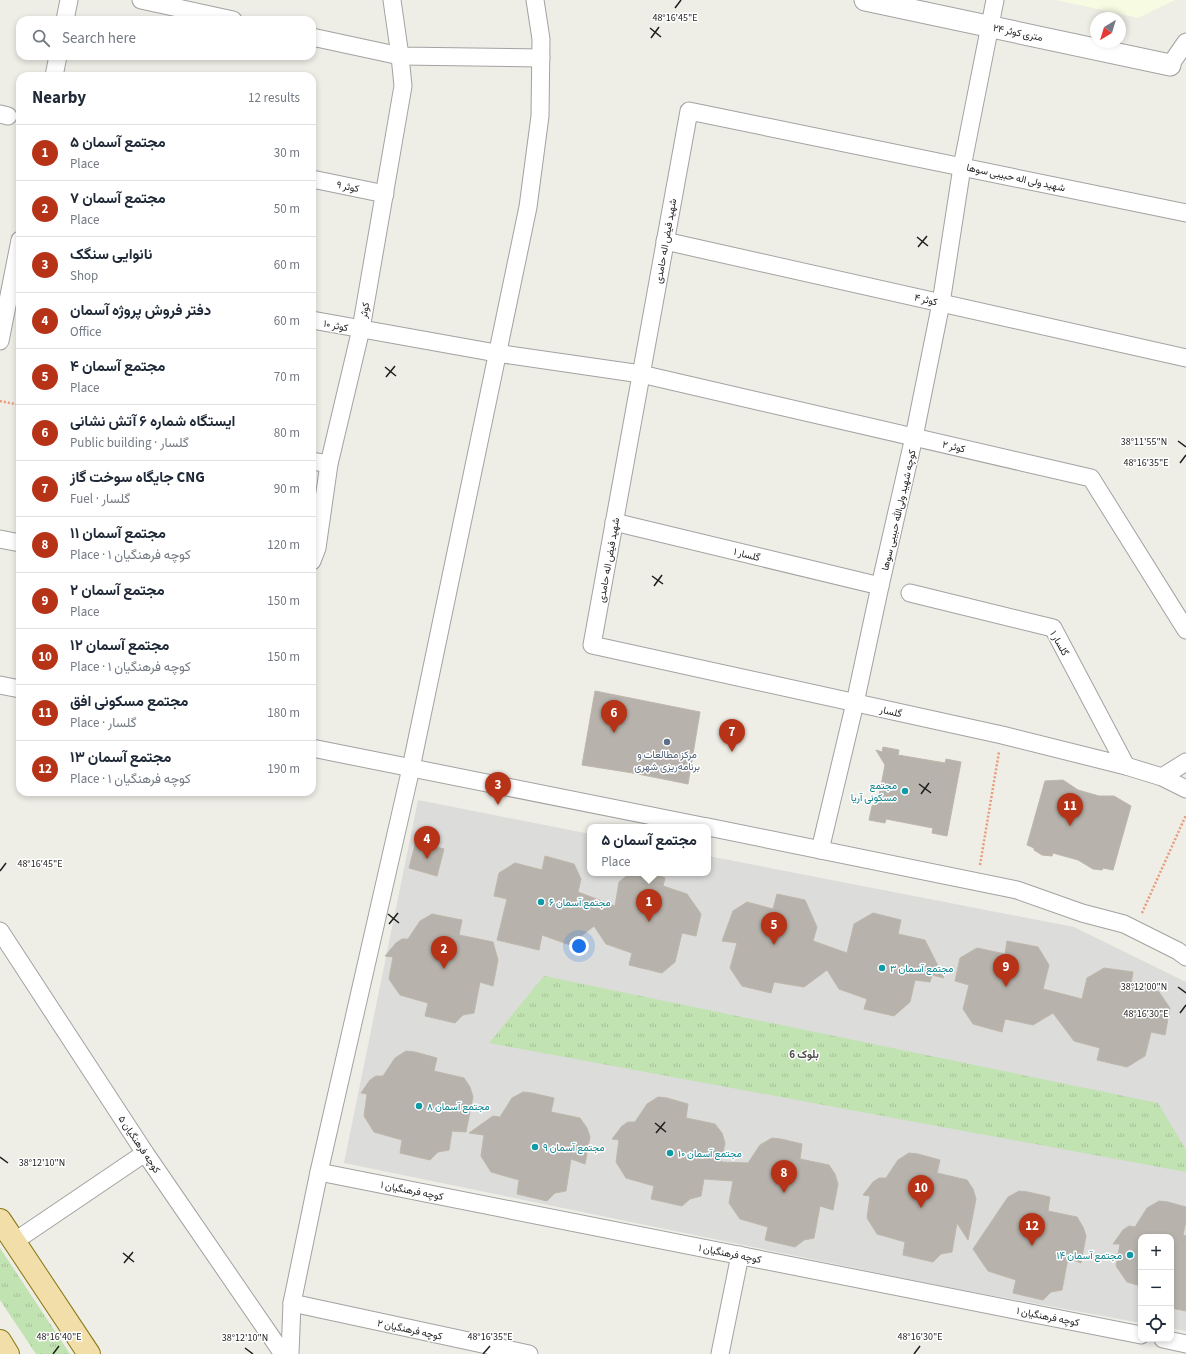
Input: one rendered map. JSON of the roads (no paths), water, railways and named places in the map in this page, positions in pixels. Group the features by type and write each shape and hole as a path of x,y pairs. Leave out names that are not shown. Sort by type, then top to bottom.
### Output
{"main road":[{"path":"0,1220 89,1354"},
{"path":"0,1341 8,1354"}],"street":[{"path":"66,16 69,0"},
{"path":"141,0 215,16"},
{"name":"کوثر","path":"316,551 320,462 361,329 403,86 392,0"},
{"path":"290,1354 292,1303 319,1172 410,768 496,353 528,207 540,116 541,39 535,0"},
{"name":"۲۴ متری کوثر","path":"865,0 1170,65"},
{"name":"شهید ولی اله حبیبی سوها","path":"995,0 962,167 1186,213"},
{"path":"316,38 400,56 541,58"},
{"path":"1170,65 1186,42"},
{"path":"55,72 57,60"},
{"name":"شهید فیض اله حامدی","path":"592,645 689,111 962,167"},
{"name":"کوچه شهید ولی‌الله حبیبی سوها","path":"820,850 855,703 914,437 941,303 962,167"},
{"name":"کوثر ۹","path":"316,180 384,194"},
{"name":"کوثر ۴","path":"665,242 1186,358"},
{"path":"0,341 16,260"},
{"name":"کوثر ۱۰","path":"316,321 496,353"},
{"name":"کوثر ۲","path":"496,353 641,374 1091,478 1186,630"},
{"name":"گلسار ۱","path":"614,522 880,586"},
{"path":"0,539 16,542"},
{"name":"گلسار ۱","path":"910,594 1053,628 1126,766"},
{"name":"گلسار","path":"592,645 1002,735 1126,766 1162,777 1186,789"},
{"path":"0,685 16,688"},
{"path":"316,749 693,824"},
{"path":"1162,777 1186,762"},
{"path":"711,828 1017,890 1082,913 1124,924 1178,951 1186,957"},
{"name":"کوچه فرهنگیان ۵","path":"0,931 145,1153 283,1354"},
{"path":"15,1242 145,1153"},
{"name":"کوچه فرهنگیان ۱","path":"319,1172 1138,1334"},
{"path":"720,1354 740,1255"},
{"name":"کوچه فرهنگیان ۲","path":"292,1303 529,1354"},
{"path":"1174,1341 1186,1344"}],"place":[{"name":"ایستگاه شماره ۶ آتش نشانی","path":"614,733"},
{"name":"مرکز مطالعات و برنامه‌ریزی شهری","path":"667,742"},
{"name":"جایگاه سوخت گاز CNG","path":"732,752"},
{"name":"مجتمع مسکونی آریا","path":"905,791"},
{"name":"نانوایی سنگک","path":"498,805"},
{"name":"مجتمع مسکونی افق","path":"1070,826"},
{"name":"دفتر فروش پروژه آسمان","path":"427,859"},
{"name":"مجتمع آسمان ۶","path":"541,902"},
{"name":"مجتمع آسمان ۵","path":"649,922"},
{"name":"مجتمع آسمان ۴","path":"774,945"},
{"name":"مجتمع آسمان ۳","path":"882,968"},
{"name":"مجتمع آسمان ۷","path":"444,969"},
{"name":"مجتمع آسمان ۲","path":"1006,987"},
{"name":"مجتمع آسمان ۸","path":"419,1106"},
{"name":"مجتمع آسمان ۹","path":"535,1147"},
{"name":"مجتمع آسمان ۱۰","path":"670,1153"},
{"name":"مجتمع آسمان ۱۱","path":"784,1193"},
{"name":"مجتمع آسمان ۱۲","path":"921,1208"},
{"name":"مجتمع آسمان ۱۳","path":"1032,1246"},
{"name":"مجتمع آسمان ۱۴","path":"1130,1255"}],"district":[{"name":"بلوک 6","path":"804,1054"}]}
